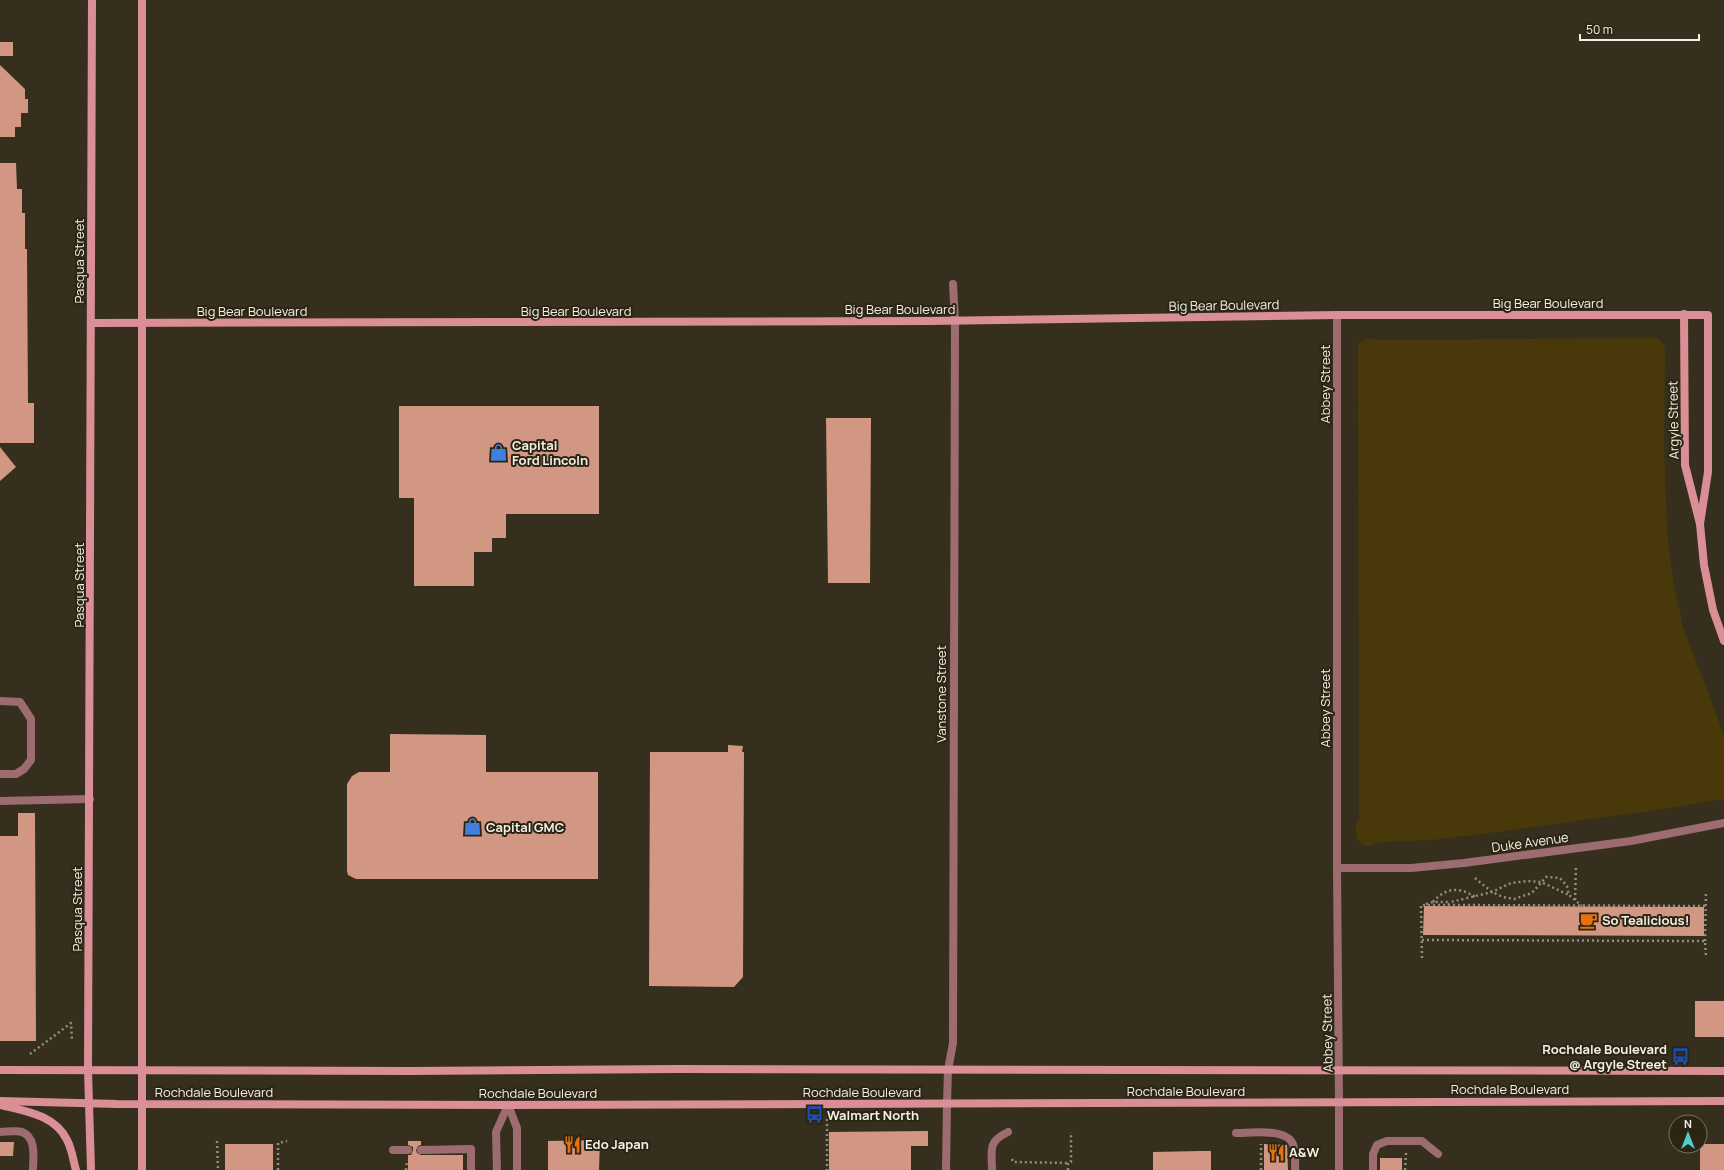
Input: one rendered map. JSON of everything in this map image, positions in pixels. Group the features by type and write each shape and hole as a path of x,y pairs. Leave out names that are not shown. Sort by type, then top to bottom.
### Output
{"street":[{"name":"Pasqua Street","path":"91,1170 88,1070 92,0"},
{"path":"142,0 142,1170"},
{"name":"Vanstone Street","path":"946,1170 948,1070 953,1035 954,284"},
{"name":"Argyle Street","path":"1684,314 1685,465 1700,524 1704,565 1713,610 1724,641"},
{"name":"Big Bear Boulevard","path":"91,323 955,321 1337,316 1708,315"},
{"name":"Argyle Street","path":"1700,524 1708,472 1708,315"},
{"name":"Abbey Street","path":"1337,316 1337,868 1339,1170"},
{"path":"0,701 20,702 31,719 31,760 24,769 16,774 0,774"},
{"path":"0,801 90,799"},
{"name":"Duke Avenue","path":"1337,868 1411,868 1464,863 1631,841 1724,823"},
{"name":"Rochdale Boulevard","path":"0,1070 1724,1070"},
{"name":"Rochdale Boulevard","path":"0,1103 508,1105 1339,1101 1724,1101"},
{"path":"0,1103 48,1119 59,1128 68,1140 76,1170"},
{"path":"497,1170 496,1132 508,1105"},
{"path":"508,1105 517,1128 517,1170"},
{"path":"0,1132 22,1132 30,1137 33,1146 33,1170"},
{"path":"992,1170 992,1145 997,1137 1008,1132"},
{"path":"1236,1133 1279,1133 1289,1137 1294,1147 1295,1170"},
{"path":"1373,1170 1373,1154 1375,1149 1377,1145 1387,1141 1422,1141 1438,1154"},
{"path":"421,1150 471,1149 472,1170"},
{"path":"393,1150 408,1150"}],"path":[{"path":"1575,900 1576,865"},
{"path":"1475,878 1492,892 1514,899 1532,893 1546,877 1560,878 1568,886 1569,895"},
{"path":"1421,905 1433,902 1451,902 1475,897 1492,892 1511,883 1528,881 1541,882 1569,895 1582,906"},
{"path":"1433,902 1440,893 1458,889 1468,892 1475,897"},
{"path":"1706,891 1706,957"},
{"path":"1514,899 1514,906"},
{"path":"1448,905 1451,902"},
{"path":"1421,905 1706,906"},
{"path":"1421,905 1422,958"},
{"path":"1422,940 1705,941"},
{"path":"30,1054 71,1022 72,1040"},
{"path":"827,1119 827,1170"},
{"path":"1068,1170 1068,1163 1071,1162 1071,1132"},
{"path":"218,1141 218,1170"},
{"path":"278,1170 278,1143 286,1141"},
{"path":"1261,1170 1262,1142"},
{"path":"1405,1170 1405,1153 1412,1153"},
{"path":"1012,1159 1012,1162 1068,1163"}],"shaded area":[{"path":"1652,338 1661,340 1665,349 1664,442 1667,534 1673,580 1683,627 1724,735 1724,801 1716,800 1663,809 1432,840 1378,842 1367,846 1362,844 1357,837 1356,831 1359,819 1358,345 1364,340 1368,339"}],"building":[{"path":"0,42 13,42 13,56 0,56"},
{"path":"0,65 25,89 25,99 28,99 28,113 21,113 21,127 15,127 15,137 0,137"},
{"path":"0,163 16,163 17,189 22,189 22,213 25,213 25,249 27,249 28,403 34,403 34,443 0,443"},
{"name":"Capital Ford Lincoln","path":"399,406 599,406 599,514 506,514 506,538 492,538 492,552 474,552 474,586 414,586 414,498 399,498"},
{"path":"826,418 871,418 870,583 828,583"},
{"path":"0,447 16,467 0,481"},
{"name":"Capital GMC","path":"390,734 486,735 486,772 598,772 598,879 356,879 348,875 347,784 352,776 359,772 390,772"},
{"path":"728,745 743,746 742,752 744,752 743,977 734,987 649,986 650,752 728,752"},
{"path":"18,813 35,813 36,1041 0,1041 0,836 18,836"},
{"path":"1424,906 1704,907 1704,936 1423,935"},
{"path":"1695,1001 1724,1001 1724,1037 1695,1037"},
{"path":"928,1131 928,1146 911,1146 911,1170 829,1170 829,1132"},
{"path":"600,1140 599,1170 548,1170 548,1141"},
{"path":"408,1141 421,1141 421,1145 418,1146 416,1150 417,1153 421,1155 463,1155 463,1170 408,1170 408,1155 411,1155 413,1147 408,1145"},
{"path":"0,1142 14,1142 13,1156 0,1156"},
{"path":"225,1144 273,1144 273,1170 225,1170"},
{"name":"A&W","path":"1264,1144 1287,1145 1288,1170 1264,1170"},
{"path":"1708,1144 1724,1144 1724,1170 1700,1170 1700,1154 1708,1154"},
{"path":"1211,1151 1211,1170 1153,1170 1153,1152"},
{"path":"1380,1158 1402,1158 1402,1170 1380,1170"}],"place":[{"name":"Capital Ford Lincoln","path":"499,452"},
{"name":"Capital GMC","path":"473,827"},
{"name":"So Tealicious!","path":"1589,920"},
{"name":"Rochdale Boulevard @ Argyle Street","path":"1680,1056"},
{"name":"Walmart North","path":"814,1115"},
{"name":"Edo Japan","path":"572,1144"},
{"name":"A&W","path":"1276,1152"}]}
